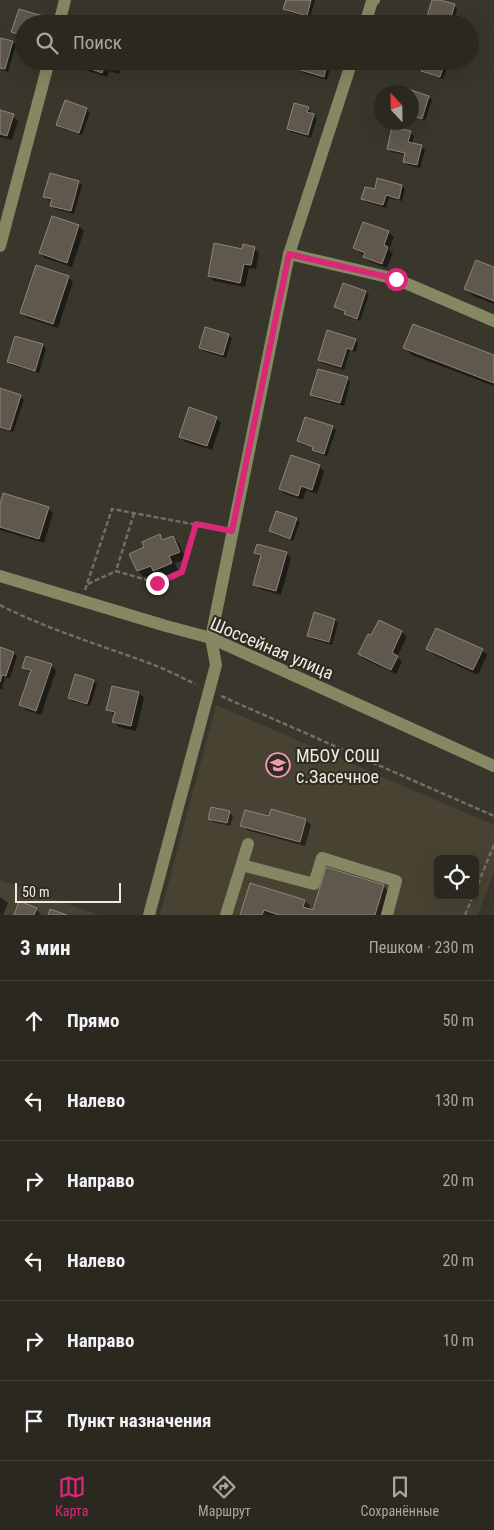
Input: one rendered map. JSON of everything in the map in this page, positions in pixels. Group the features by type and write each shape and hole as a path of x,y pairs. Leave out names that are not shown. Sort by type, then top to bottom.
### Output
{"street":[{"path":"61,15 65,0"},
{"path":"368,15 374,0"},
{"path":"0,246 47,70"},
{"path":"148,915 216,665 211,638 289,254 349,70"},
{"path":"289,254 396,279 494,321"},
{"name":"Шоссейная улица","path":"0,576 211,638 494,766"},
{"path":"226,915 248,844"},
{"path":"242,865 314,884 322,858 396,881 386,915"}],"path":[{"path":"81,600 112,508 232,531"},
{"path":"116,571 134,512"},
{"path":"87,584 116,571 157,583 182,572 196,524"},
{"path":"0,605 92,644 148,662 195,684"},
{"path":"220,695 494,816"},
{"path":"479,881 494,845"},
{"path":"465,915 471,900"}],"shaded area":[{"name":"МБОУ СОШ с.Засечное","path":"216,705 494,825 494,872 478,915 160,915"},
{"path":"0,880 99,915 0,915"}],"building":[{"path":"286,0 311,0 307,15 283,9"},
{"path":"432,0 455,4 452,15 427,15"},
{"path":"19,9 40,15 17,15"},
{"path":"15,20 15,33 11,32"},
{"path":"0,38 13,41 5,69 0,68"},
{"path":"300,70 326,70 324,77"},
{"path":"421,70 442,70 440,77"},
{"path":"419,93 429,96 422,119 419,118"},
{"path":"65,100 87,108 79,133 56,125"},
{"path":"294,103 309,107 307,112 314,114 308,135 287,129"},
{"path":"0,110 14,114 7,136 0,134"},
{"path":"391,130 411,131 408,142 422,145 417,165 403,162 405,153 387,149"},
{"path":"50,173 79,181 71,211 50,206 52,199 43,197"},
{"path":"377,178 402,185 399,199 386,195 383,205 361,199 365,187 375,189"},
{"path":"52,216 79,225 67,263 39,253"},
{"path":"363,222 389,231 384,245 388,247 382,264 363,257 365,253 353,248"},
{"path":"214,243 242,249 243,244 255,247 251,265 244,264 240,283 208,276"},
{"path":"476,260 494,267 494,301 464,289"},
{"path":"36,265 69,276 53,324 20,313"},
{"path":"343,283 366,291 357,319 344,314 345,311 334,307"},
{"path":"413,324 494,355 494,383 403,348"},
{"path":"205,327 229,334 223,355 199,348"},
{"path":"327,330 356,339 352,350 347,348 341,367 318,360"},
{"path":"15,336 43,344 35,371 7,362"},
{"path":"318,369 348,377 340,403 310,395"},
{"path":"0,388 21,395 10,430 0,427"},
{"path":"189,407 217,417 207,446 179,437"},
{"path":"305,417 333,426 324,454 312,450 313,447 297,441"},
{"path":"291,455 320,465 312,490 301,486 298,496 279,489"},
{"path":"3,493 49,507 39,539 0,527 0,504"},
{"path":"276,511 297,518 290,539 269,531"},
{"path":"160,534 162,540 173,536 180,552 169,556 172,563 153,571 151,566 137,571 129,554 144,547 142,542"},
{"path":"257,544 287,552 276,591 253,585 261,555 254,553"},
{"path":"314,612 335,619 329,642 307,636"},
{"path":"379,620 402,631 392,653 398,656 391,670 358,654 368,634 371,635"},
{"path":"436,628 483,649 473,670 426,649"},
{"path":"0,647 14,652 6,676 2,675 0,682"},
{"path":"26,656 52,664 36,711 19,705 31,670 22,668"},
{"path":"75,674 94,680 87,704 68,698"},
{"path":"112,686 139,692 131,726 112,722 115,712 106,710"},
{"path":"211,807 230,811 227,823 208,819"},
{"path":"271,809 306,819 300,842 240,826 245,810 269,816"},
{"path":"326,867 384,885 375,915 279,915 264,910 262,915 240,915 250,883 305,900 303,907 313,910"},
{"path":"19,901 37,908 34,915 14,915"},
{"path":"50,909 67,915 48,915"}],"place":[{"name":"МБОУ СОШ с.Засечное","path":"278,765"}],"route":[{"path":"157,583 182,572 196,524 232,531 289,254 396,279"}]}
